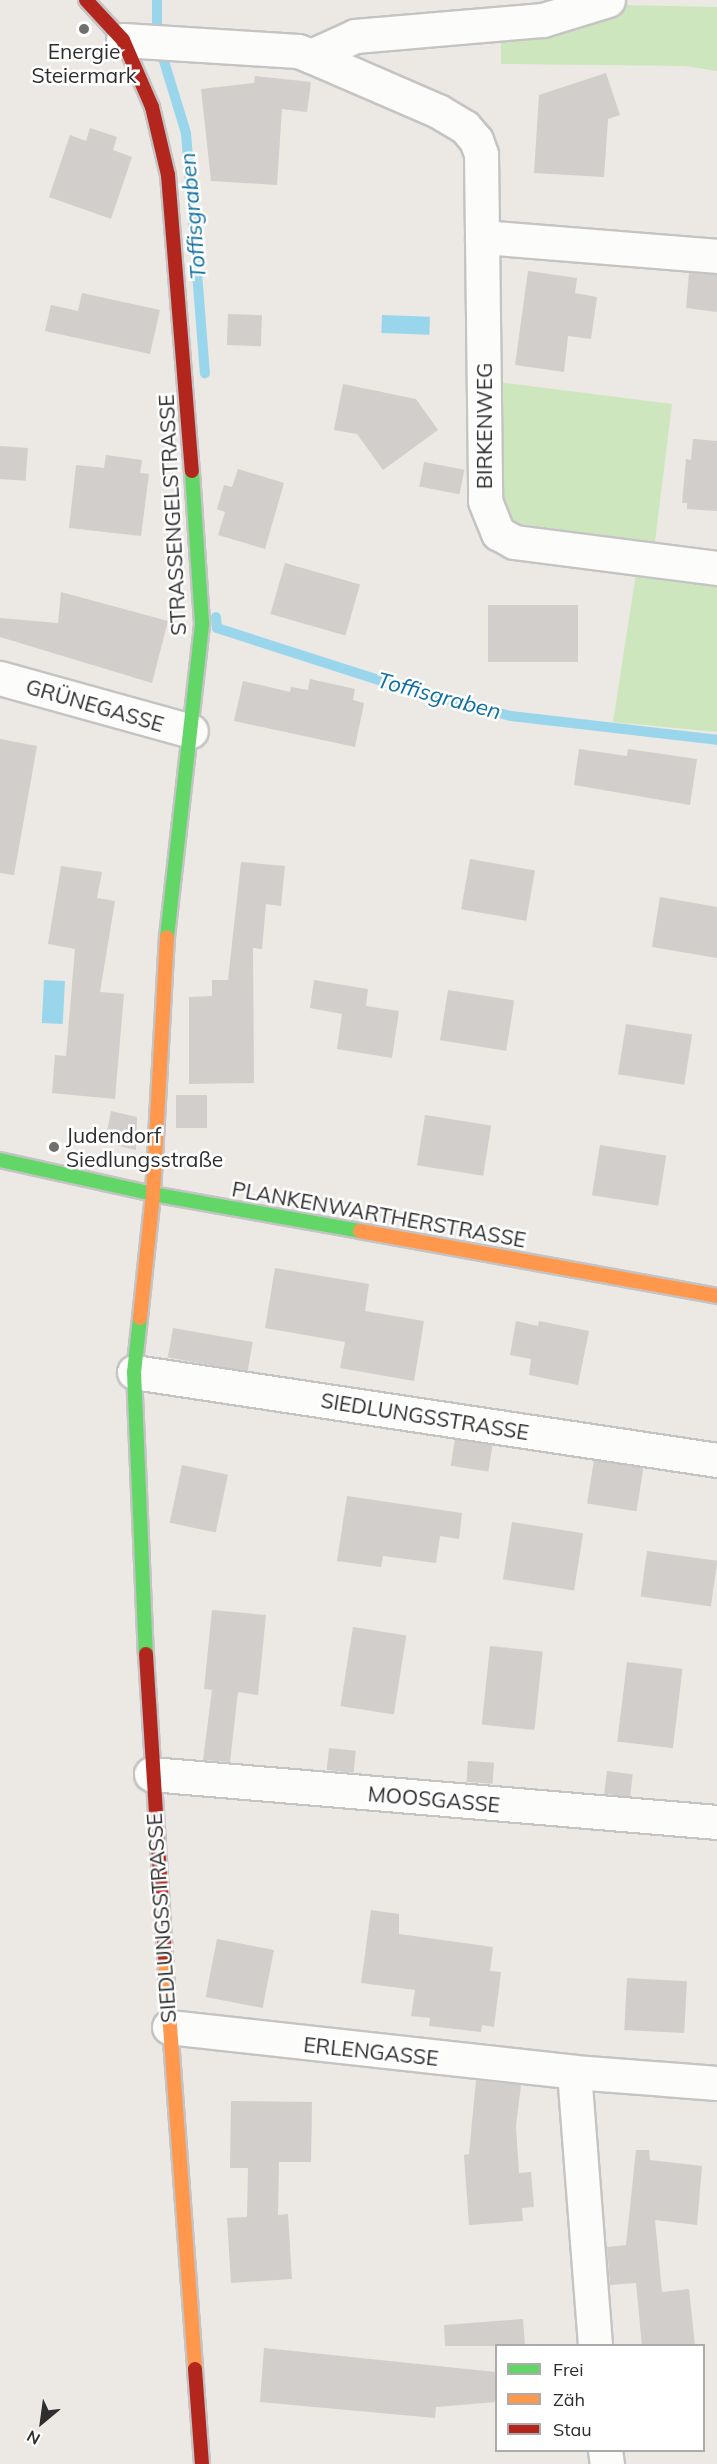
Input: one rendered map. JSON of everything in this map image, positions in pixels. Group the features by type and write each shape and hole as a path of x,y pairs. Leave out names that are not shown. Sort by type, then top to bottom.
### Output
{"street":[{"name":"STRASSENGELSTRASSE","path":"86,0 123,40 152,107 168,175 180,287 202,623 162,978 153,1194"},
{"path":"311,56 355,36 543,20 608,0"},
{"name":"BIRKENWEG","path":"123,40 298,51 394,90 465,126 481,154 485,501 498,533 514,542 717,568"},
{"path":"482,237 717,256"},
{"name":"GRÜNEGASSE","path":"0,678 191,731"},
{"name":"PLANKENWARTHERSTRASSE","path":"0,1160 153,1194 717,1296"},
{"name":"SIEDLUNGSSTRASSE","path":"153,1194 134,1372 151,1774 202,2464"},
{"name":"SIEDLUNGSSTRASSE","path":"134,1372 717,1460"},
{"name":"MOOSGASSE","path":"151,1774 717,1822"},
{"name":"ERLENGASSE","path":"169,2027 574,2072 717,2083"},
{"path":"574,2072 595,2344"}],"green space":[{"path":"529,3 717,7 717,71 685,66 501,64 501,28"},
{"path":"491,381 672,404 654,550 517,531 494,501"},
{"path":"637,567 717,577 717,732 613,722"}],"water":[{"path":"382,315 430,317 429,335 381,333"},
{"path":"44,980 65,981 63,1024 42,1023"}],"building":[{"path":"606,73 620,115 608,119 604,177 534,173 539,95"},
{"path":"255,76 311,82 307,112 282,109 277,185 211,181 201,89 254,83"},
{"path":"90,128 117,137 113,150 132,157 111,219 49,197 70,135 86,141"},
{"path":"528,271 577,278 575,293 597,297 591,339 568,336 564,372 515,365"},
{"path":"689,273 717,274 717,312 686,308"},
{"path":"82,293 160,310 150,354 45,331 51,305 78,311"},
{"path":"228,314 262,315 261,346 227,345"},
{"path":"343,384 416,399 438,430 383,470 357,434 334,430"},
{"path":"693,439 717,441 717,511 687,509 687,503 682,503 686,459 691,460"},
{"path":"0,446 28,448 26,481 0,479"},
{"path":"106,455 142,460 140,473 149,474 141,536 69,528 76,465 104,468"},
{"path":"424,462 464,470 459,494 419,487"},
{"path":"238,469 284,483 265,549 218,535 225,512 217,509 224,485 232,487"},
{"path":"285,563 360,584 345,635 270,614"},
{"path":"61,592 168,621 152,683 0,637 0,618 58,623"},
{"path":"488,605 578,605 578,662 488,662"},
{"path":"310,679 355,689 353,700 364,703 355,747 234,721 243,681 290,692 291,687 308,690"},
{"path":"0,739 37,746 14,875 0,873"},
{"path":"579,749 627,756 628,749 697,759 690,805 574,785"},
{"path":"470,859 535,870 526,921 461,909"},
{"path":"241,862 285,866 281,906 266,904 262,949 253,948 254,1083 189,1084 189,997 212,996 212,980 228,980"},
{"path":"61,866 102,872 97,898 115,901 100,992 124,994 115,1099 52,1093 55,1055 66,1056 75,949 48,944"},
{"path":"660,897 717,907 717,958 652,947"},
{"path":"314,980 368,989 366,1006 399,1011 392,1058 337,1049 342,1014 310,1008"},
{"path":"448,990 514,1000 506,1051 440,1040"},
{"path":"626,1024 692,1034 684,1085 618,1074"},
{"path":"176,1095 207,1095 207,1128 176,1128"},
{"path":"111,1111 137,1117 136,1150 105,1143"},
{"path":"425,1115 491,1125 483,1176 417,1165"},
{"path":"600,1145 666,1155 658,1206 592,1195"},
{"path":"275,1268 369,1284 365,1311 424,1321 414,1381 340,1368 345,1342 265,1328"},
{"path":"516,1321 538,1326 539,1321 589,1331 578,1385 529,1375 531,1359 510,1355"},
{"path":"173,1328 253,1342 248,1372 168,1358"},
{"path":"455,1439 493,1445 488,1472 451,1466"},
{"path":"594,1460 643,1468 637,1511 587,1503"},
{"path":"182,1465 228,1475 216,1532 170,1523"},
{"path":"347,1496 462,1513 459,1539 440,1536 436,1563 383,1556 381,1567 337,1561"},
{"path":"512,1522 583,1533 574,1591 503,1579"},
{"path":"647,1551 717,1561 711,1606 641,1597"},
{"path":"212,1610 266,1615 258,1695 238,1692 230,1762 203,1760 212,1690 204,1689"},
{"path":"353,1627 406,1635 394,1714 340,1706"},
{"path":"490,1646 543,1652 534,1730 482,1725"},
{"path":"627,1662 683,1669 673,1748 617,1741"},
{"path":"329,1748 356,1751 354,1773 327,1770"},
{"path":"468,1761 494,1763 492,1784 467,1782"},
{"path":"607,1771 633,1774 630,1797 604,1794"},
{"path":"371,1910 399,1914 399,1934 493,1947 490,1971 501,1972 494,2027 482,2025 481,2032 429,2026 430,2018 411,2016 415,1990 361,1983"},
{"path":"217,1939 274,1950 263,2008 206,1997"},
{"path":"627,1978 687,1981 684,2033 624,2030"},
{"path":"476,2080 521,2085 516,2126 519,2173 531,2172 534,2207 522,2208 523,2221 469,2225 464,2155 469,2154"},
{"path":"231,2101 312,2102 311,2162 279,2162 278,2215 288,2214 292,2279 231,2283 227,2218 247,2217 248,2168 230,2168"},
{"path":"636,2150 649,2150 650,2160 702,2166 697,2225 655,2220 662,2292 689,2289 695,2344 642,2344 636,2283 610,2285 607,2247 626,2245"},
{"path":"523,2319 525,2344 445,2346 444,2325"},
{"path":"264,2348 495,2372 495,2402 436,2407 435,2418 260,2402"}],"waterway":[{"name":"Toffisgraben","path":"157,0 157,24"},
{"name":"Toffisgraben","path":"164,61 186,133 205,373"},
{"name":"Toffisgraben","path":"216,617 217,628 407,689 511,716 717,740"}],"traffic: fast":[{"path":"167,937 202,623 192,471"},
{"path":"0,1160 153,1194 360,1231"},
{"path":"140,1318 134,1372 146,1654"}],"traffic: slow":[{"path":"140,1318 153,1194 167,937"},
{"path":"360,1231 717,1296"},
{"path":"165,1958 195,2369"}],"traffic: jam":[{"path":"86,0 123,40 152,107 168,175 192,471"},
{"path":"146,1654 165,1958"},
{"path":"195,2369 202,2464"}],"place":[{"name":"Energie Steiermark","path":"84,29"},
{"name":"Judendorf Siedlungsstraße","path":"54,1147"}]}
